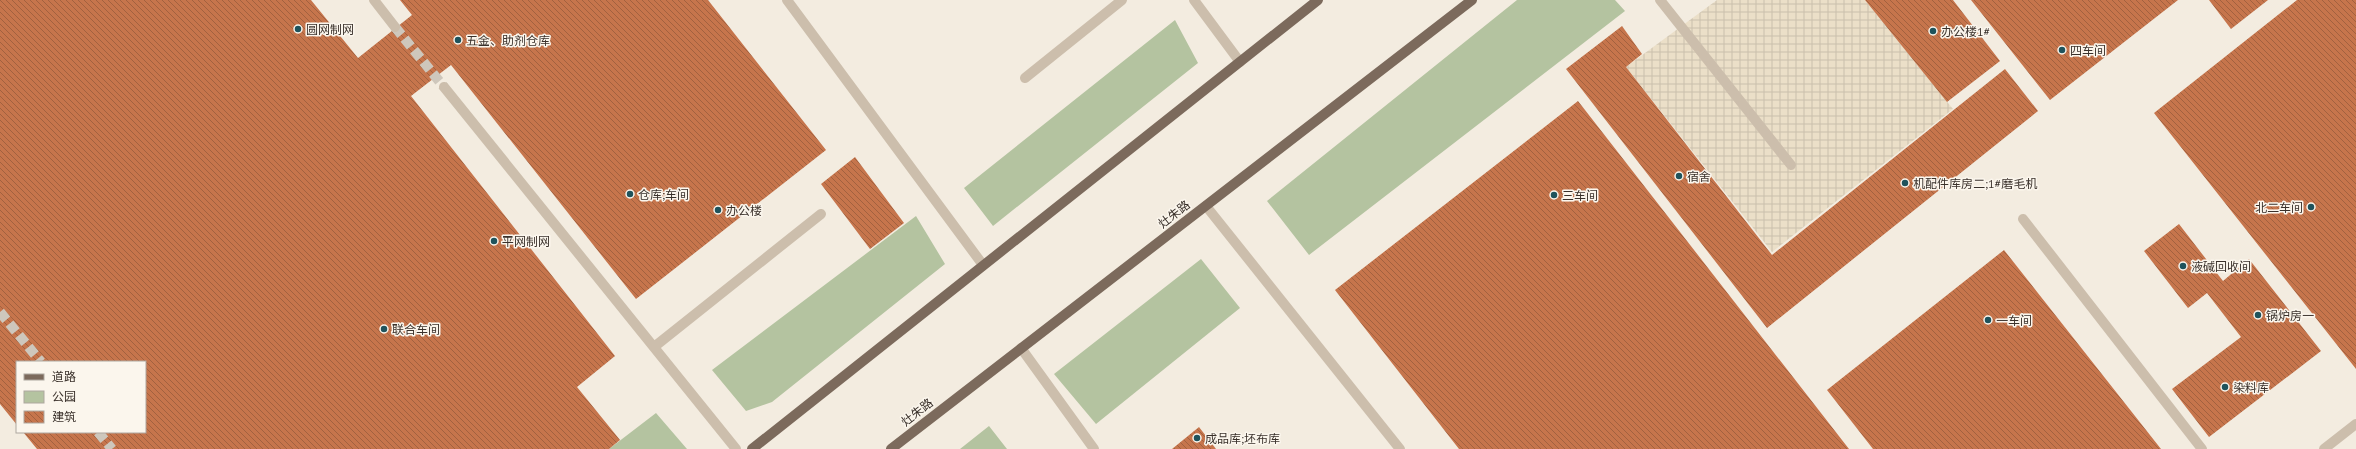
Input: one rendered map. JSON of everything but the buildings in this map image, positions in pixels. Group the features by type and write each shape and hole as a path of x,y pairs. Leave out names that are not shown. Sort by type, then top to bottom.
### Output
{"main road":[{"path":"752,449 1318,0"},
{"name":"灶朱路","path":"891,449 1472,0"}],"lane":[{"path":"374,0 395,27"},
{"path":"786,0 983,265"},
{"path":"1025,78 1122,0"},
{"path":"1194,0 1240,62"},
{"path":"1660,0 1791,165"},
{"path":"444,86 736,449"},
{"path":"1206,206 1400,449"},
{"path":"654,347 821,214"},
{"path":"2023,220 2202,449"},
{"path":"1021,348 1094,449"},
{"path":"2324,449 2356,424"}],"green space":[{"path":"1517,0 1615,0 1625,11 1309,255 1267,201"},
{"path":"1175,20 1198,63 993,226 964,188"},
{"path":"916,216 945,264 772,402 746,411 712,370"},
{"path":"1201,259 1240,308 1096,424 1054,374"},
{"path":"656,413 687,449 609,449"},
{"path":"989,426 1007,449 960,449"}],"shaded area":[{"path":"1717,0 1865,0 1953,109 1772,252 1626,67"}],"tunnel":[{"path":"395,27 444,87"},
{"path":"0,312 40,361"},
{"path":"99,433 112,449"}],"place":[{"name":"圆网制网","path":"298,29"},
{"name":"办公楼1#","path":"1933,31"},
{"name":"五金、助剂仓库","path":"458,40"},
{"name":"四车间","path":"2062,50"},
{"name":"宿舍","path":"1679,176"},
{"name":"机配件库房二;1#磨毛机","path":"1905,183"},
{"name":"仓库;车间","path":"630,194"},
{"name":"三车间","path":"1554,195"},
{"name":"北二车间","path":"2311,207"},
{"name":"办公楼","path":"718,210"},
{"name":"平网制网","path":"494,241"},
{"name":"液碱回收间","path":"2183,266"},
{"name":"锅炉房一","path":"2258,315"},
{"name":"一车间","path":"1988,320"},
{"name":"联合车间","path":"384,329"},
{"name":"染料库","path":"2225,387"},
{"name":"成品库;坯布库","path":"1197,438"}]}
